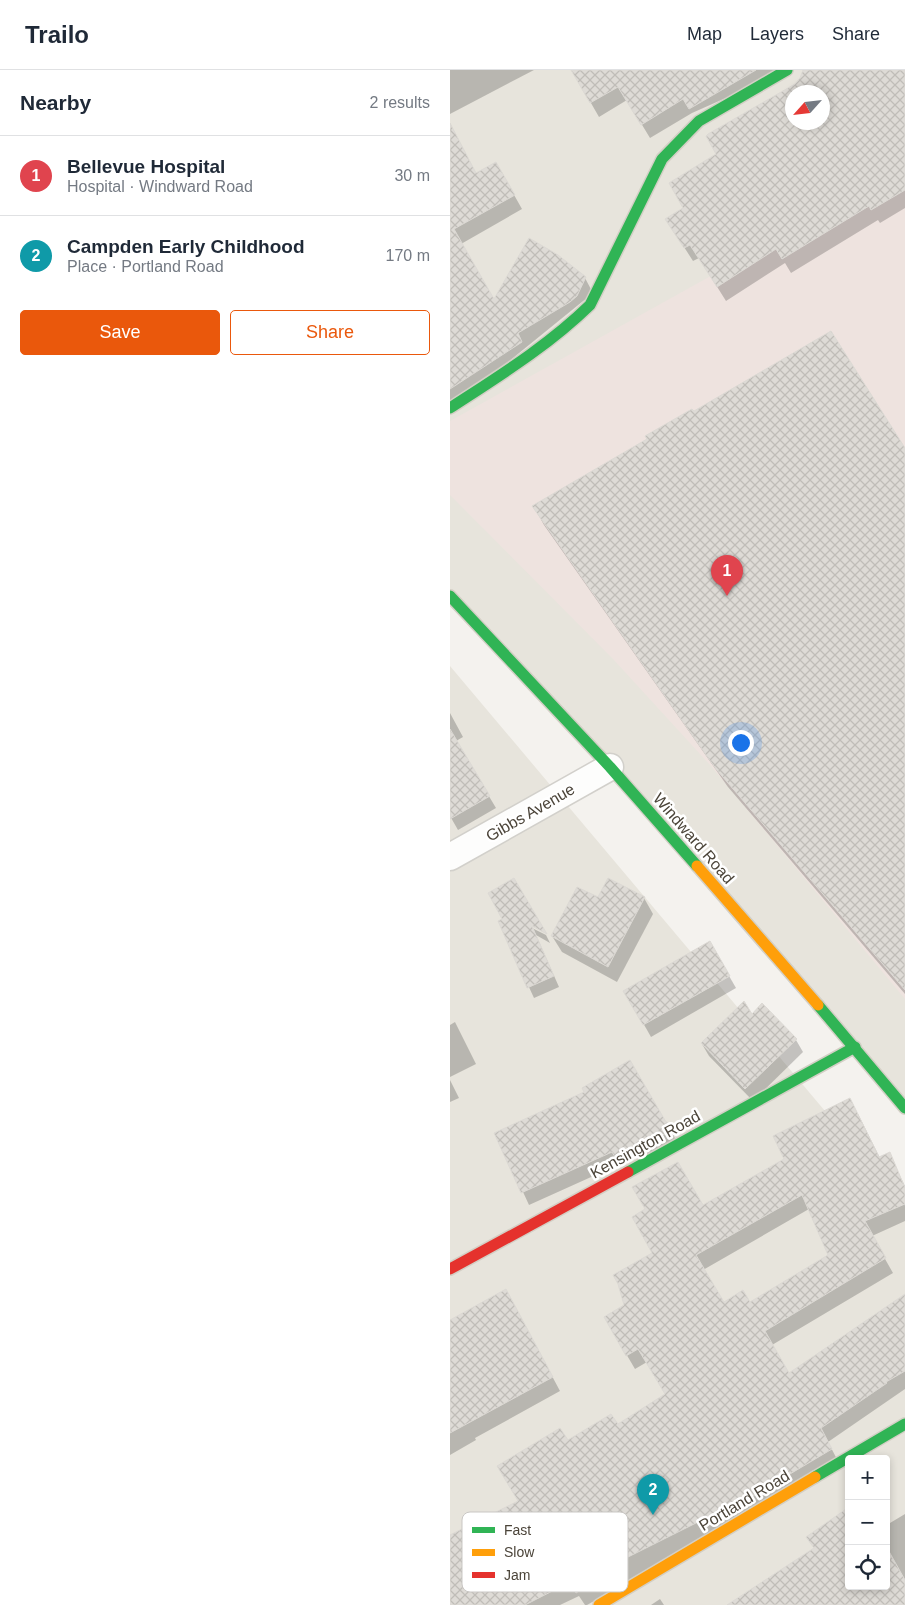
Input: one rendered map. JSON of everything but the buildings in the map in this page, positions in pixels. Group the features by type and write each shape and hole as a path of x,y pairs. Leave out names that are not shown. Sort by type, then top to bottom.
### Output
{"street":[{"path":"450,408 550,341 573,323 590,305 662,159 681,138 699,121 788,70"},
{"name":"Windward Road","path":"450,596 610,767 855,1047 905,1108"},
{"name":"Gibbs Avenue","path":"450,858 610,767"},
{"name":"Kensington Road","path":"450,1269 855,1047"},
{"name":"Portland Road","path":"628,1588 905,1424"},
{"name":"Portland Road","path":"599,1605 621,1592"}],"shaded area":[{"path":"450,70 905,70 905,1108 450,596"},
{"path":"905,168 905,999 711,766 614,660 450,495 450,421"},
{"path":"450,666 905,1206 905,1605 450,1605"}],"traffic: fast":[{"path":"450,408 540,347 590,305 662,159 699,121 787,70"},
{"path":"450,596 610,767 697,866"},
{"path":"818,1005 905,1108"},
{"path":"628,1172 855,1047"},
{"path":"815,1477 905,1424"}],"traffic: slow":[{"path":"697,866 818,1005"},
{"path":"628,1588 815,1477"},
{"path":"599,1605 621,1592"}],"traffic: jam":[{"path":"450,1269 628,1172"}],"place":[{"name":"Bellevue Hospital","path":"727,596"},
{"name":"Campden Early Childhood","path":"653,1515"}]}
